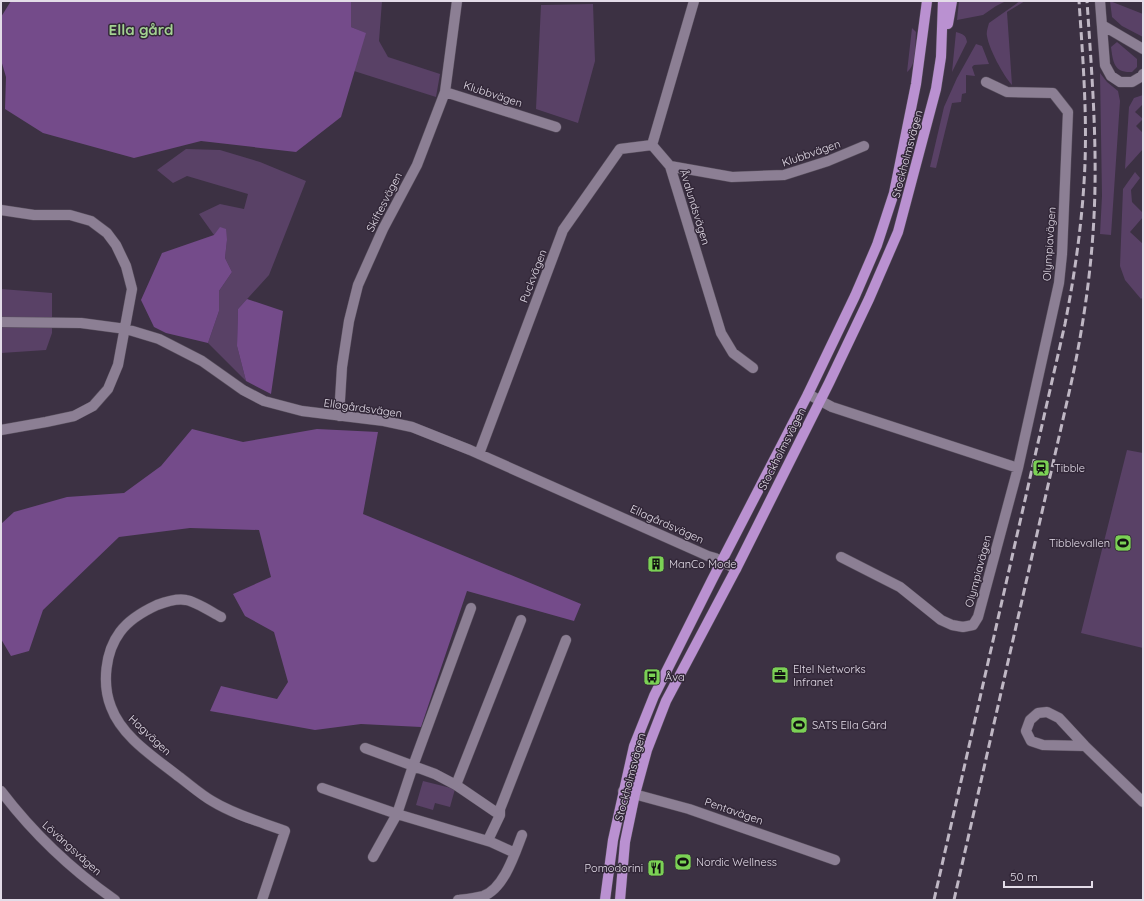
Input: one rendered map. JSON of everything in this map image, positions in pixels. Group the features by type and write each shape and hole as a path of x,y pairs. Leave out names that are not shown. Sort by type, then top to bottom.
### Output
{"main road":[{"name":"Stockholmsvägen","path":"605,900 613,840 634,746 654,696 808,394 855,296 877,245 894,193 916,84 927,1"},
{"name":"Stockholmsvägen","path":"620,900 625,842 635,794 647,750 666,701 736,568 819,401 869,299 898,232 936,89 941,57 943,1"},
{"path":"941,57 952,1"}],"street":[{"name":"Skiftesvägen","path":"339,416 342,367 348,329 358,285 383,229 417,165 445,92 457,1"},
{"path":"652,144 694,1"},
{"path":"1100,1 1105,65 1111,76 1120,82 1125,83 1132,82 1143,74"},
{"path":"1102,25 1143,49"},
{"name":"Olympiavägen","path":"841,557 900,587 941,620 952,625 963,627 972,625 978,617 1018,468 1058,283 1062,254 1068,112 1053,93 1007,92 986,82"},
{"name":"Klubbvägen","path":"445,92 556,127"},
{"name":"Åvalundsvägen","path":"652,144 670,166 721,333 733,353 753,368"},
{"name":"Puckvägen","path":"479,454 563,230 620,149 652,144"},
{"name":"Klubbvägen","path":"670,166 732,177 784,176 828,161 864,146"},
{"path":"1,210 34,215 70,215 91,221 107,233 116,245 126,266 132,289 126,329 118,365 108,389 93,406 74,416 1,430"},
{"name":"Ellagårdsvägen","path":"1,322 81,323 126,329 158,339 202,361 243,390 264,401 302,411 384,421 412,428 479,454 736,568"},
{"path":"808,394 819,401 839,409 1018,468"},
{"name":"Hagvägen","path":"221,617 187,600 168,601 149,609 120,632 111,648 106,668 107,689 111,707 119,722 128,734 152,756 213,801 239,814 285,831 262,900"},
{"path":"373,857 397,814 471,608"},
{"path":"456,785 521,620"},
{"path":"491,842 489,838 500,815 500,809 566,640"},
{"path":"1085,746 1042,745 1031,741 1026,731 1030,720 1038,713 1047,712 1059,718 1085,746 1143,802"},
{"path":"364,748 435,774 456,785 500,815"},
{"path":"322,788 397,814 491,842 515,853"},
{"name":"Lövängsvägen","path":"1,791 40,838 83,876 115,900"},
{"name":"Pentavägen","path":"624,791 689,808 835,860"},
{"path":"458,900 483,896 491,892 503,877 522,835"}],"shaded area":[{"path":"11,1 351,1 351,27 366,33 341,117 296,152 201,141 134,158 43,133 5,109 6,77 1,60 1,17"},
{"path":"351,1 382,1 379,41 388,57 440,74 436,97 354,71 365,33 351,27"},
{"path":"959,1 1006,1 983,15 957,20"},
{"path":"1020,1 1025,1 1007,12 1012,85 993,55 987,33 989,23"},
{"path":"1110,1 1143,14 1143,37 1122,26 1112,17"},
{"path":"593,4 595,61 578,123 536,109 541,5"},
{"path":"912,28 916,32 915,54 910,69 907,72"},
{"path":"956,32 964,35 967,42 952,72"},
{"path":"1117,42 1137,59 1137,67 1132,72 1121,71 1114,62 1111,47"},
{"path":"976,44 982,46 989,64 974,65 972,67 975,76 966,75 966,93 962,94 961,102 952,103 936,168 930,167 944,107 957,78"},
{"path":"1100,73 1107,82 1118,91 1120,101 1111,235 1100,234 1102,196"},
{"path":"1143,95 1143,104 1135,112 1143,119 1136,126 1143,133 1143,149 1125,169 1129,107 1134,98"},
{"path":"186,149 220,150 260,162 306,181 269,275 238,309 237,346 246,381 208,343 219,311 219,291 232,272 225,258 227,240 214,235 199,214 220,204 244,209 248,194 187,176 173,183 157,170"},
{"path":"1135,172 1140,178 1131,190 1132,202 1143,213 1143,217 1130,232 1143,244 1143,297 1141,299 1125,280 1120,266 1123,189"},
{"path":"220,227 226,229 227,240 225,258 232,272 219,291 219,311 208,343 166,333 154,327 141,300 162,253 214,235"},
{"path":"1,289 52,293 52,333 46,350 1,353"},
{"path":"247,299 283,311 271,394 246,381 237,346 238,309"},
{"path":"192,429 243,442 317,429 378,432 363,514 581,604 574,621 467,591 421,727 361,724 315,730 210,711 221,686 277,699 288,682 274,632 245,616 233,594 271,577 259,530 190,528 119,537 43,610 29,651 11,656 1,639 1,524 14,512 67,497 124,493 161,466"},
{"name":"Tibblevallen","path":"1127,450 1143,453 1143,648 1081,633"},
{"path":"423,781 455,789 450,807 435,803 433,810 416,805"}],"railway":[{"path":"934,900 1065,324 1074,272 1081,219 1085,160 1084,92 1079,1"},
{"path":"954,900 1081,335 1091,261 1095,186 1094,116 1087,1"}],"place":[{"name":"Tibble","path":"1041,468"},
{"name":"Tibblevallen","path":"1123,543"},
{"name":"ManCo Mode","path":"656,564"},
{"name":"Eltel Networks Infranet","path":"780,675"},
{"name":"Åva","path":"652,677"},
{"name":"SATS Ella Gård","path":"799,725"},
{"name":"Nordic Wellness","path":"683,862"},
{"name":"Pomodorini","path":"656,868"}],"district":[{"name":"Ella gård","path":"141,30"}]}
